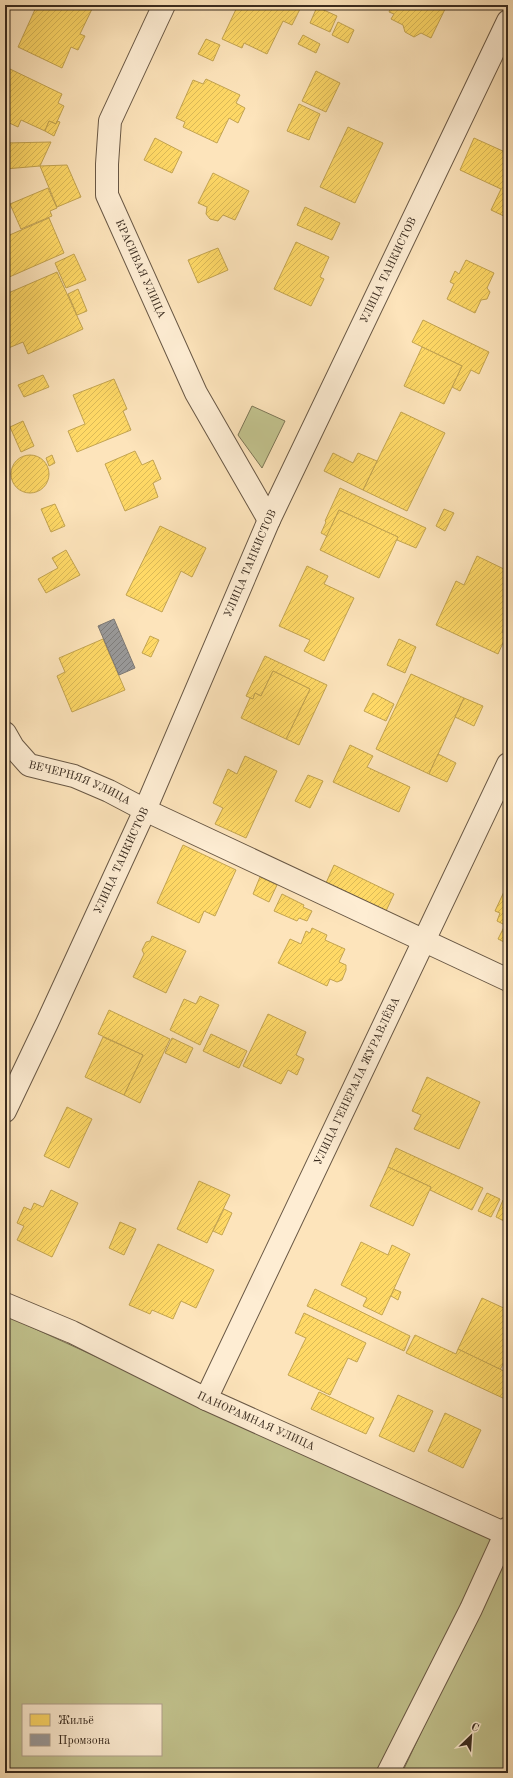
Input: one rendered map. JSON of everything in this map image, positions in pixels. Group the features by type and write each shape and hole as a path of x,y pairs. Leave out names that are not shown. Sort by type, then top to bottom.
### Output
{"street":[{"name":"КРАСИВАЯ УЛИЦА","path":"164,5 110,121 106,164 107,195 196,393 268,520"},
{"name":"УЛИЦА ТАНКИСТОВ","path":"5,1111 145,810 268,520 508,22"},
{"name":"ВЕЧЕРНЯЯ УЛИЦА","path":"5,733 13,747 29,765 74,776 109,791 145,810 508,980"},
{"name":"УЛИЦА ГЕНЕРАЛА ЖУРАВЛЁВА","path":"206,1399 508,764"},
{"name":"ПАНОРАМНАЯ УЛИЦА","path":"5,1304 72,1332 206,1399 507,1532"},
{"path":"388,1773 471,1609 507,1532"}],"green space":[{"path":"252,406 285,421 262,468 238,435"},
{"path":"5,1315 494,1539 429,1669 381,1773 5,1773"},
{"path":"508,1548 508,1773 402,1773"}],"building: Жильё":[{"path":"37,5 83,5 92,9 80,34 85,36 78,50 71,47 62,68 18,47"},
{"path":"238,5 302,5 292,25 283,21 267,54 244,43 242,48 222,39"},
{"path":"392,5 447,5 431,38 421,33 414,37 405,32 403,25 391,19 394,14 389,12"},
{"path":"317,7 337,16 330,32 310,23"},
{"path":"338,22 354,30 348,43 332,35"},
{"path":"303,35 320,44 316,53 298,44"},
{"path":"206,39 220,45 213,61 198,54"},
{"path":"10,69 62,94 58,103 64,106 56,124 49,121 45,131 21,120 18,127 5,121 5,80"},
{"path":"316,71 340,83 326,112 302,101"},
{"path":"206,79 240,95 236,103 245,108 238,123 229,118 217,143 183,127 185,122 176,118 193,80 203,84"},
{"path":"299,104 320,114 309,140 287,131"},
{"path":"49,121 56,124 57,121 60,122 54,136 45,131"},
{"path":"348,127 383,143 355,203 320,187"},
{"path":"155,138 182,152 172,173 144,160"},
{"path":"474,138 505,152 504,155 508,157 508,218 491,210 501,189 460,170"},
{"path":"51,142 40,166 5,169 5,143"},
{"path":"67,165 81,197 57,207 40,166"},
{"path":"213,173 249,191 235,220 223,215 218,221 210,219 206,214 207,207 198,203"},
{"path":"48,188 57,208 50,211 52,216 21,229 10,204"},
{"path":"305,207 340,223 332,240 297,225"},
{"path":"49,218 64,253 7,278 5,275 5,237"},
{"path":"296,242 329,257 320,277 324,279 311,306 274,289"},
{"path":"218,248 228,270 198,283 188,260"},
{"path":"74,254 86,280 66,288 55,263"},
{"path":"466,260 494,273 487,288 490,292 487,299 481,300 475,313 447,299 454,284 450,282 455,271 459,274"},
{"path":"57,272 83,329 28,354 23,342 6,349 5,293 6,294"},
{"path":"78,289 87,311 77,315 68,294"},
{"path":"423,320 489,352 479,374 471,370 460,391 452,387 462,366 412,342"},
{"path":"422,347 462,366 444,404 404,386"},
{"path":"43,375 49,387 24,397 18,385"},
{"path":"114,379 127,409 123,411 131,430 77,452 68,431 85,424 73,395"},
{"path":"401,412 445,433 407,511 363,490"},
{"path":"23,421 34,446 21,452 10,427"},
{"path":"135,451 142,465 153,460 161,479 153,483 158,497 125,511 105,464"},
{"path":"333,453 353,463 358,453 377,461 363,490 324,471"},
{"path":"26,455 34,455 44,460 48,467 48,481 44,488 34,493 26,493 16,488 14,485 11,478 11,470 16,460 19,458"},
{"path":"52,455 55,463 49,466 46,458"},
{"path":"340,488 426,528 416,548 397,540 398,537 339,510 327,536 321,533"},
{"path":"55,504 65,526 51,532 41,509"},
{"path":"444,509 454,513 445,531 436,526"},
{"path":"339,510 398,537 379,578 320,550"},
{"path":"160,526 206,548 192,577 181,571 162,612 126,595"},
{"path":"66,550 80,575 46,593 38,579 58,568 52,558"},
{"path":"477,556 508,571 508,602 504,611 508,613 508,618 502,632 507,634 498,654 436,625 456,581 464,585"},
{"path":"307,566 328,576 324,584 354,598 324,661 304,651 310,640 279,626"},
{"path":"150,636 159,640 151,657 142,653"},
{"path":"103,639 125,690 72,712 57,676 65,672 59,658"},
{"path":"399,639 416,647 405,673 387,665"},
{"path":"265,656 327,685 299,745 286,739 310,689 273,671 261,696 255,693 253,699 246,696"},
{"path":"273,671 310,689 286,739 241,718 250,698 253,699 255,693 261,696"},
{"path":"411,674 464,698 429,774 376,749"},
{"path":"373,693 394,704 386,721 364,711"},
{"path":"464,698 483,706 474,726 455,717"},
{"path":"350,745 373,756 367,767 410,787 399,812 333,782"},
{"path":"438,754 456,763 447,782 429,774"},
{"path":"245,756 277,771 246,838 215,824 223,808 213,803 228,769 237,774"},
{"path":"308,775 323,781 310,808 295,801"},
{"path":"183,845 236,870 215,916 204,911 199,923 157,903"},
{"path":"334,865 394,894 386,911 326,883"},
{"path":"260,877 277,885 269,902 253,894"},
{"path":"508,883 508,919 505,925 497,921 500,913 495,911"},
{"path":"282,894 304,905 303,907 312,911 307,921 299,918 297,921 274,911"},
{"path":"508,919 508,944 498,939"},
{"path":"312,928 327,935 325,940 345,949 339,962 346,965 346,970 342,980 337,982 330,979 327,986 278,963 290,939 301,944 306,931 310,933"},
{"path":"152,936 186,951 166,993 133,977 144,954 142,950 146,942 150,941"},
{"path":"200,996 219,1005 200,1045 170,1030 184,999 196,1004"},
{"path":"109,1010 170,1039 140,1103 124,1095 143,1055 98,1034"},
{"path":"268,1014 306,1032 296,1055 304,1059 297,1075 288,1070 281,1084 243,1066"},
{"path":"211,1034 247,1051 239,1068 203,1051"},
{"path":"103,1037 143,1055 124,1095 85,1077"},
{"path":"172,1038 193,1048 186,1063 165,1053"},
{"path":"427,1077 480,1102 459,1149 414,1129 421,1115 412,1111"},
{"path":"67,1107 92,1119 69,1168 44,1156"},
{"path":"396,1148 483,1188 472,1210 430,1190 431,1187 388,1167"},
{"path":"388,1167 431,1187 413,1226 370,1206"},
{"path":"199,1181 230,1195 207,1243 177,1229"},
{"path":"51,1190 78,1203 52,1257 17,1240 24,1226 17,1223 24,1207 31,1210 34,1203 43,1207"},
{"path":"487,1193 500,1199 491,1217 478,1211"},
{"path":"503,1200 508,1203 508,1223 496,1217"},
{"path":"224,1209 232,1213 222,1235 213,1231"},
{"path":"120,1222 136,1229 124,1255 109,1248"},
{"path":"361,1242 388,1255 392,1245 410,1254 382,1315 363,1306 367,1298 341,1285"},
{"path":"158,1244 214,1270 196,1308 181,1301 173,1319 152,1310 150,1314 129,1305"},
{"path":"315,1289 410,1336 404,1351 307,1306"},
{"path":"394,1289 401,1292 398,1300 391,1296"},
{"path":"482,1298 508,1310 508,1354 500,1370 458,1349"},
{"path":"304,1313 366,1343 357,1362 348,1358 330,1395 288,1375 306,1338 295,1333"},
{"path":"415,1335 456,1354 458,1349 508,1373 508,1394 505,1399 406,1353"},
{"path":"319,1392 374,1418 366,1434 311,1409"},
{"path":"398,1395 433,1411 414,1452 379,1436"},
{"path":"445,1413 481,1430 463,1468 428,1451"}],"building: Промзона":[{"path":"114,619 135,668 119,675 98,626"}]}
